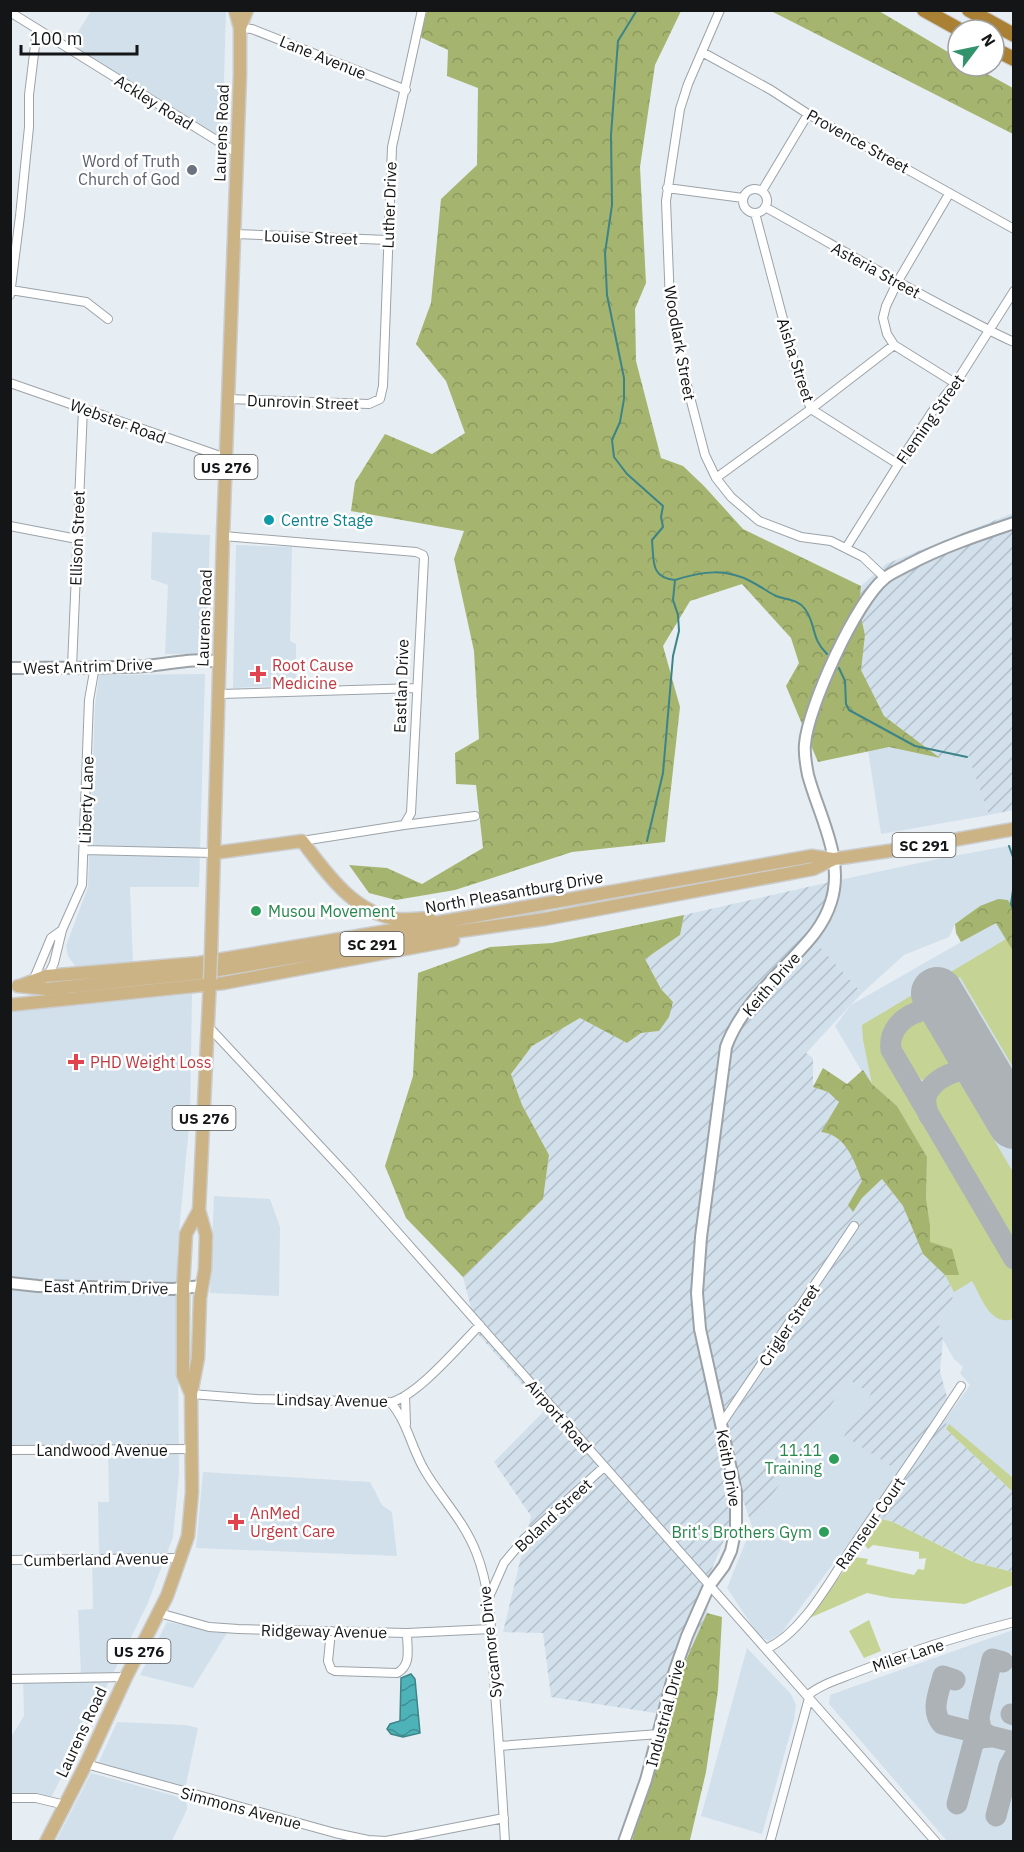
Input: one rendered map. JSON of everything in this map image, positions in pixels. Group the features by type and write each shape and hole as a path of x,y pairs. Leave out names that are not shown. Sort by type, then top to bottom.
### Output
{"highway":[{"path":"924,10 946,22"},
{"path":"969,10 1014,35"}],"main road":[{"name":"Laurens Road","path":"46,1842 159,1613 182,1558 189,1529 193,1449 191,1394 198,1358 205,1269 206,1235 199,1210 207,1025 205,975 211,954 237,153 240,28 235,10"},
{"name":"Laurens Road","path":"240,28 247,10"},
{"name":"North Pleasantburg Drive","path":"205,975 540,904 812,856 834,859 1014,829"},
{"path":"214,853 302,841 344,892 373,911 396,919 476,916"},
{"name":"North Pleasantburg Drive","path":"205,975 461,938 588,910 813,869 834,859"},
{"path":"10,1005 205,975"},
{"name":"SC 291","path":"14,987 46,976 205,975"},
{"name":"SC 291","path":"14,987 47,989 205,975"},
{"name":"Laurens Road","path":"191,1394 183,1376 183,1288 186,1234 199,1210"}],"street":[{"name":"Luther Drive","path":"378,400 382,395 383,386 392,147 423,10"},
{"name":"Woodlark Street","path":"720,10 688,84 680,109 667,188 666,219 670,303 694,418 705,455 716,478 731,497 759,521 801,537 831,541 862,557 885,578"},
{"name":"Ackley Road","path":"10,12 237,153"},
{"name":"Lane Avenue","path":"240,28 252,29 406,90"},
{"path":"10,295 20,216 29,127 29,95 37,29"},
{"name":"Provence Street","path":"702,52 1014,230"},
{"path":"762,191 808,114"},
{"path":"667,188 743,198"},
{"path":"753,189 762,191 766,197 765,207 761,211 755,213 745,207 743,198 748,191 753,189"},
{"path":"949,194 898,281 886,306 884,318 887,334 894,345 955,383"},
{"name":"Asteria Street","path":"765,207 988,331 1014,342"},
{"name":"Aisha Street","path":"755,213 797,372 811,409 898,464"},
{"name":"Louise Street","path":"234,234 388,240"},
{"path":"11,290 86,302 108,319"},
{"name":"Fleming Street","path":"846,548 898,464 932,412 955,383 1014,291"},
{"path":"716,478 894,345"},
{"name":"Webster Road","path":"10,383 226,458"},
{"name":"Dunrovin Street","path":"228,399 369,404 378,400"},
{"name":"Ellison Street","path":"72,667 83,408"},
{"name":"Keith Drive","path":"710,1586 731,1551 736,1528 736,1492 700,1329 697,1293 701,1237 726,1047 753,1001 822,925 832,901 836,879 834,859 808,775 805,758 807,729 828,673 857,611 885,578 934,552 1014,523"},
{"path":"10,526 77,539"},
{"name":"Eastlan Drive","path":"223,536 420,553 424,558 412,809 404,825"},
{"name":"West Antrim Drive","path":"10,668 144,666 206,660 219,662"},
{"name":"Liberty Lane","path":"47,989 46,976 54,963 62,930 82,885 89,700 95,666"},
{"path":"219,694 417,688"},
{"path":"302,841 475,816"},
{"path":"84,850 214,853"},
{"name":"Liberty Lane","path":"33,981 51,938 62,930"},
{"name":"Airport Road","path":"207,1025 347,1175 936,1842"},
{"name":"Crigler Street","path":"722,1424 854,1226"},
{"name":"East Antrim Drive","path":"10,1283 41,1286 183,1288 202,1286"},
{"name":"Lindsay Avenue","path":"191,1394 274,1400 390,1402 405,1396 423,1382 480,1325"},
{"name":"Ramseur Court","path":"766,1649 778,1644 815,1603 961,1386"},
{"name":"Sycamore Drive","path":"405,1396 406,1426"},
{"name":"Sycamore Drive","path":"390,1402 406,1426 422,1466 457,1516 470,1540 489,1597 505,1842"},
{"name":"Landwood Avenue","path":"10,1450 193,1449"},
{"name":"Boland Street","path":"489,1597 504,1563 524,1539 604,1467"},
{"name":"Cumberland Avenue","path":"10,1560 182,1558"},
{"name":"Industrial Drive","path":"624,1842 646,1780 680,1654 710,1586"},
{"name":"Ridgeway Avenue","path":"159,1613 209,1627 407,1633 491,1629"},
{"name":"Miler Lane","path":"808,1697 819,1687 884,1662 1014,1622"},
{"path":"331,1631 328,1661 331,1669 397,1673 405,1669 407,1663 407,1633"},
{"path":"10,1679 126,1677"},
{"path":"770,1842 808,1697"},
{"path":"499,1746 659,1734"},
{"name":"Simmons Avenue","path":"86,1764 335,1833 368,1840 396,1840 504,1818"},
{"path":"10,1798 36,1798 65,1805"}],"shaded area":[{"path":"91,11 226,11 222,146 157,112 68,48"},
{"path":"1013,513 1013,810 989,815 968,755 940,758 884,716 860,670 865,635 859,608 861,586 886,564"},
{"path":"152,532 210,535 206,654 165,654 168,585 151,579"},
{"path":"236,545 292,547 290,641 296,644 296,685 233,688"},
{"path":"205,674 199,887 130,887 133,964 75,966 68,956 66,946 88,887 95,706 99,675"},
{"path":"889,747 940,758 968,754 989,815 881,834 868,750"},
{"path":"1013,845 1013,908 1008,900 980,906 955,924 949,937 904,955 862,993 810,936 830,882"},
{"path":"830,882 825,912 810,936 862,993 806,1053 813,1058 813,1087 828,1092 839,1102 835,1110 832,1133 850,1151 862,1181 848,1205 853,1211 862,1198 882,1179 903,1206 923,1254 945,1275 954,1292 950,1294 953,1298 938,1322 943,1340 940,1371 947,1397 946,1429 1013,1492 1013,1572 974,1562 893,1522 882,1519 907,1476 844,1436 871,1394 848,1379 752,1526 742,1497 711,1571 707,1613 662,1714 551,1697 543,1633 503,1632 531,1516 494,1462 545,1410 478,1334 463,1277 543,1199 549,1155 522,1105 511,1074 532,1046 580,1018 627,1043 641,1033 659,1031 673,1002 661,989 645,959 680,935 684,915"},
{"path":"1003,918 1013,936 1013,1491 942,1424 970,1385 960,1373 963,1367 954,1359 941,1336 938,1322 953,1298 902,1207 905,1145 835,1026 851,1005"},
{"path":"192,994 190,1116 177,1252 179,1473 173,1537 147,1605 52,1796 11,1798 11,1737 24,1716 23,1678 81,1675 78,1610 93,1609 92,1555 99,1555 98,1502 109,1502 108,1448 11,1449 11,1012"},
{"path":"214,1196 270,1199 280,1227 279,1296 210,1293"},
{"path":"848,1378 872,1393 907,1476 882,1519 866,1520 782,1632 769,1641 759,1636 727,1588 752,1526"},
{"path":"203,1472 370,1482 382,1505 392,1512 397,1556 196,1548"},
{"path":"167,1622 227,1633 193,1688 140,1675"},
{"path":"1013,1630 1013,1841 947,1841 829,1704 830,1695"},
{"path":"747,1648 791,1694 796,1705 794,1720 762,1834 701,1816"},
{"path":"117,1722 186,1725 198,1728 185,1789 97,1766"},
{"path":"91,1773 186,1799 187,1809 172,1841 56,1841"}],"green space":[{"path":"427,11 681,11 655,65 640,167 646,283 635,309 636,361 661,458 683,466 743,529 861,586 859,608 865,635 861,670 884,716 940,758 889,747 818,762 786,686 799,663 791,638 742,584 690,601 663,646 680,707 665,842 572,852 455,890 396,900 369,893 349,865 387,868 422,884 483,848 476,785 456,784 455,753 479,739 474,651 454,559 464,531 351,511 355,482 385,434 432,454 465,433 446,381 416,344 431,303 441,199 477,165 478,88 447,76 448,50 420,37"},
{"path":"771,11 879,11 946,51 946,78 995,78 1013,88 1013,134"},
{"path":"998,899 1008,900 1013,908 1013,951 996,923 961,942 956,933 955,924 980,906"},
{"path":"684,915 680,935 645,959 661,989 673,1002 669,1017 659,1031 641,1033 627,1043 580,1018 532,1046 511,1074 522,1105 549,1155 543,1199 463,1277 406,1218 385,1166 413,1076 418,973 490,947 552,943"},
{"path":"1006,939 1013,951 1013,1067 960,977 892,1020 884,1034 883,1046 883,1051 1013,1272 1013,1319 1005,1320 998,1319 987,1309 972,1281 954,1292 945,1275 958,1275 930,1242 926,1198 927,1157 897,1106 872,1084 862,1025"},
{"path":"923,1018 950,1065 935,1076 923,1080 909,1068 899,1044 899,1038 904,1029"},
{"path":"823,1068 847,1084 863,1070 872,1084 897,1106 927,1157 926,1198 930,1242 952,1249 959,1275 945,1275 923,1254 903,1206 882,1179 862,1198 853,1212 848,1205 862,1181 843,1143 830,1134 821,1132 839,1102 828,1092 813,1087"},
{"path":"958,1079 1013,1172 1013,1245 932,1105 935,1095 941,1088"},
{"path":"949,1424 1013,1478 1013,1492 946,1429"},
{"path":"882,1519 893,1522 973,1562 1013,1572 1013,1585 965,1604 891,1598 867,1593 805,1620 855,1557 868,1559 866,1564 914,1575 918,1569 924,1570 926,1558 919,1559 919,1552 873,1545 868,1549 865,1545"},
{"path":"707,1613 722,1617 718,1690 706,1772 690,1840 689,1842 632,1842 662,1714"},
{"path":"869,1620 881,1651 864,1658 849,1631"}],"water":[{"path":"411,1674 415,1679 420,1733 403,1737 391,1734 387,1729 390,1724 400,1721 401,1678"}],"waterway":[{"path":"637,10 618,41 611,135 612,205 605,253 607,295 624,378 624,399 620,422 612,440 614,457 627,474 663,506 661,517 663,527 652,540 654,561 657,572 661,576 675,580 673,600 678,615 679,631 673,656 663,773 647,841"},
{"path":"675,580 705,573 724,573 742,578 776,596 795,602 802,606 809,615 818,642 827,654"},
{"path":"839,668 845,681 846,704 849,710 915,746 967,757"},
{"path":"1009,846 1014,860"},
{"path":"1014,883 1011,904 1014,911"}],"taxiway":[{"path":"952,1019 932,1010 911,1015 895,1029 891,1039 891,1050 1014,1259"},
{"path":"929,1116 926,1097 929,1090 940,1079 956,1072 972,1070 980,1073 989,1082"},
{"path":"991,1737 981,1730 979,1717 992,1659 1003,1662"},
{"path":"955,1680 943,1676 936,1707 938,1719 942,1724 1014,1742"},
{"path":"957,1804 973,1744 979,1738 991,1737"},
{"path":"996,1816 1009,1766 1014,1757"}],"runway":[{"path":"937,993 1014,1123"}],"place":[{"name":"Word of Truth Church of God","path":"192,170"},
{"name":"Centre Stage","path":"269,520"},
{"name":"Root Cause Medicine","path":"258,674"},
{"name":"Musou Movement","path":"256,911"},
{"name":"PHD Weight Loss","path":"76,1062"},
{"name":"11.11 Training","path":"834,1459"},
{"name":"AnMed Urgent Care","path":"236,1522"},
{"name":"Brit's Brothers Gym","path":"824,1532"}]}
